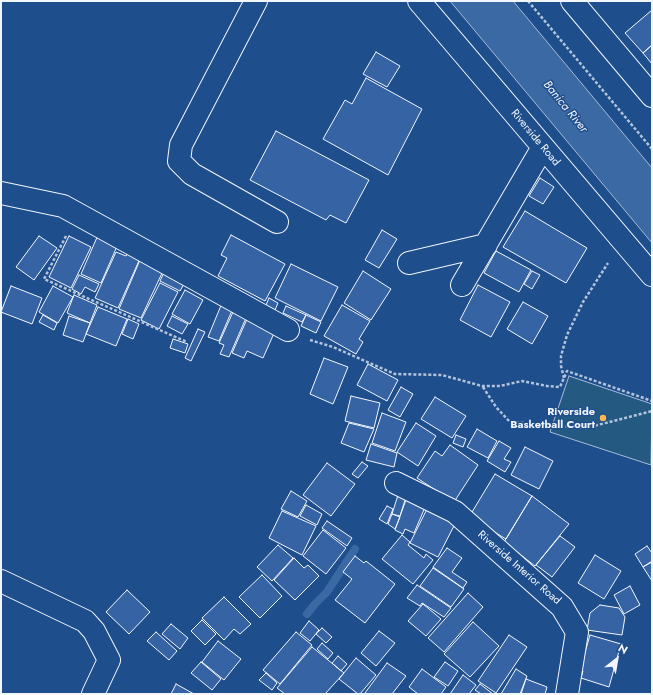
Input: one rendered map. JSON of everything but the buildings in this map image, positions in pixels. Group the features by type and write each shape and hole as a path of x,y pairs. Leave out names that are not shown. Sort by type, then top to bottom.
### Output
{"street":[{"path":"256,1 181,145 180,161 192,174 277,222"},
{"name":"Riverside Road","path":"419,1 652,275"},
{"path":"572,1 652,96"},
{"path":"462,285 543,147"},
{"path":"1,193 63,206 288,330"},
{"path":"410,263 486,244"},
{"name":"Riverside Interior Road","path":"396,483 455,512 562,607 577,632 567,694"},
{"path":"1,581 85,621 94,631 109,660 93,694"}],"path":[{"path":"528,1 652,149"},
{"path":"78,214 44,279 187,342"},
{"path":"564,379 561,366 561,356 567,335 583,302 623,241"},
{"path":"288,330 313,342 333,347 395,374 442,375 482,386 500,386 522,382 560,387 567,372 652,401"},
{"path":"482,386 496,407 510,422 586,428 652,411"}],"shaded area":[{"name":"Riverside Basketball Court","path":"569,376 652,404 651,465 550,432"}],"water":[{"name":"Banica River","path":"450,1 513,1 652,168 652,243"}],"waterway":[{"path":"307,614 327,592 355,549"}],"place":[{"name":"Riverside Basketball Court","path":"603,418"}]}
